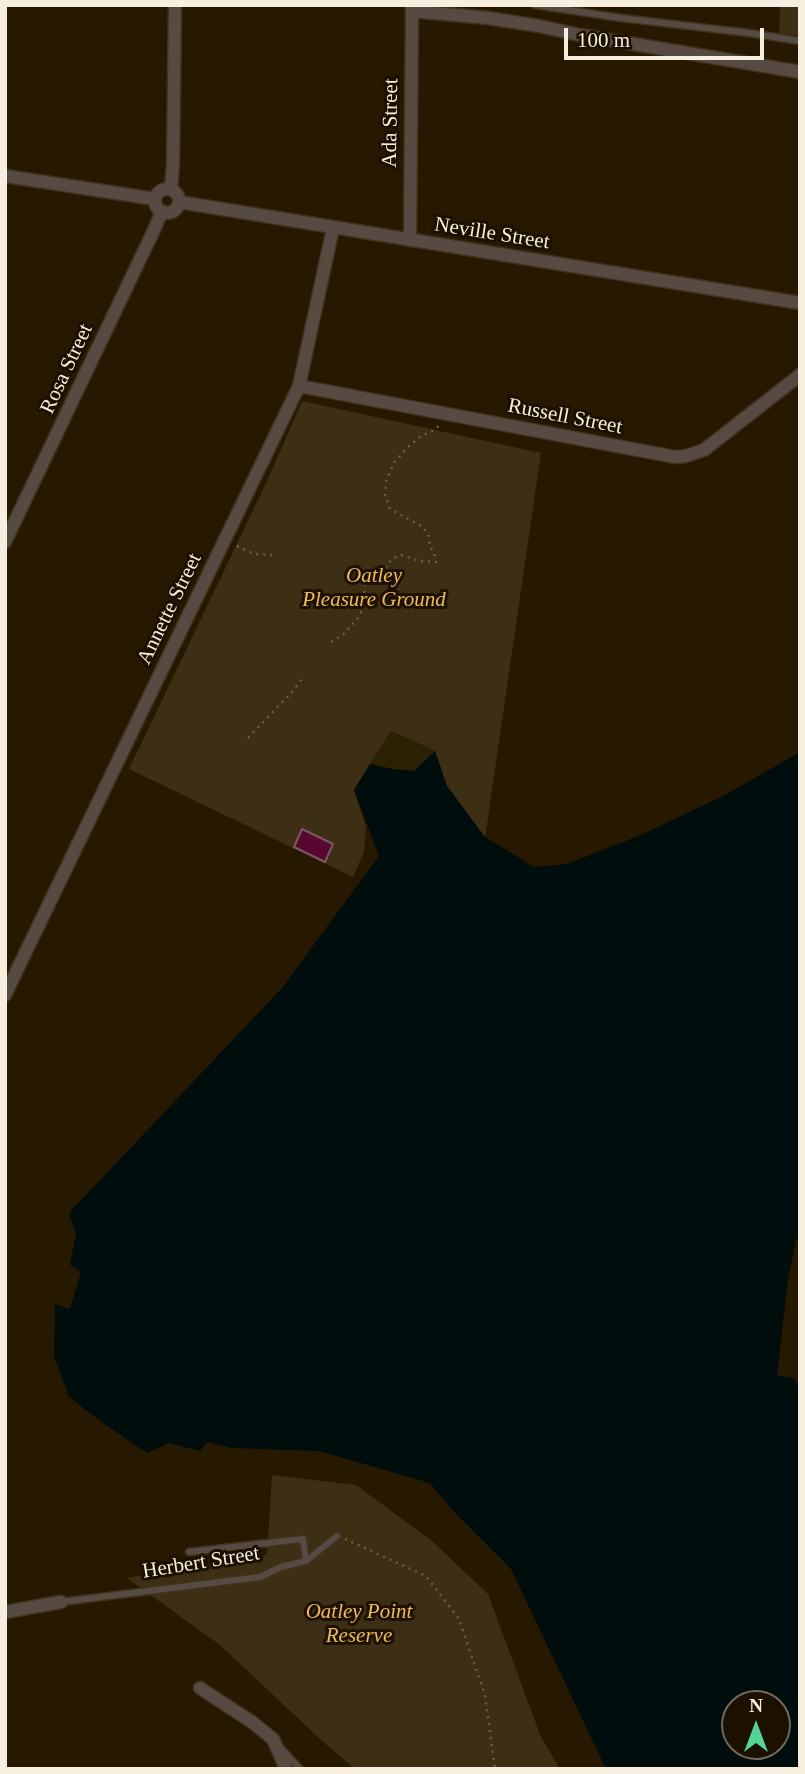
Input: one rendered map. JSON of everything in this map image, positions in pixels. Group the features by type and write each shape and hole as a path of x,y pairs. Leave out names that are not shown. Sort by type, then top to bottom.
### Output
{"street":[{"path":"171,189 175,5"},
{"path":"412,8 539,26 800,72"},
{"name":"Ada Street","path":"410,240 412,8"},
{"path":"5,176 158,205 165,212 173,211 178,206 177,194 171,189"},
{"path":"158,205 161,191 171,189"},
{"name":"Neville Street","path":"179,202 800,303"},
{"name":"Rosa Street","path":"5,542 154,230 158,205"},
{"name":"Annette Street","path":"5,995 299,386 332,228"},
{"name":"Russell Street","path":"299,386 675,457 705,450 800,375"},
{"name":"Herbert Street","path":"5,1612 61,1602"},
{"path":"200,1688 252,1721 273,1739 286,1769"}],"lane":[{"path":"535,5 800,41"},
{"path":"306,1561 337,1536"},
{"name":"Herbert Street","path":"61,1602 260,1577 281,1567 306,1561 303,1538 189,1552"},
{"path":"273,1739 300,1769"}],"path":[{"path":"331,642 344,634 358,618 363,608 365,583 392,559 401,555 420,561 436,562 434,552 429,547 428,533 421,526 390,509 385,495 386,481 394,463 409,446 450,415"},
{"path":"224,540 254,554 272,555"},
{"path":"248,738 292,692 303,676"},
{"path":"337,1536 426,1576 459,1619 485,1695 495,1769"}],"green space":[{"path":"780,5 800,5 800,36 779,33"},
{"name":"Oatley Pleasure Ground","path":"302,401 541,453 485,838 447,786 435,751 391,731 354,790 366,827 364,852 353,877 129,769 268,479"},
{"name":"Oatley Point Reserve","path":"272,1475 356,1485 432,1541 488,1594 541,1737 560,1769 355,1769 220,1645 127,1578 267,1555"}],"sand":[{"path":"391,731 435,751 414,771 370,764"}],"shaded area":[{"path":"435,751 447,786 485,837 534,867 567,864 641,835 727,794 800,752 800,1238 796,1240 788,1279 777,1376 795,1378 800,1392 800,1769 606,1769 511,1569 454,1512 430,1483 319,1451 232,1448 207,1442 200,1451 169,1443 147,1453 69,1397 54,1356 55,1304 70,1309 81,1272 70,1265 76,1234 69,1213 282,988 379,856 354,790 370,764 414,771"}],"building":[{"path":"302,829 333,844 325,862 294,847"}]}
